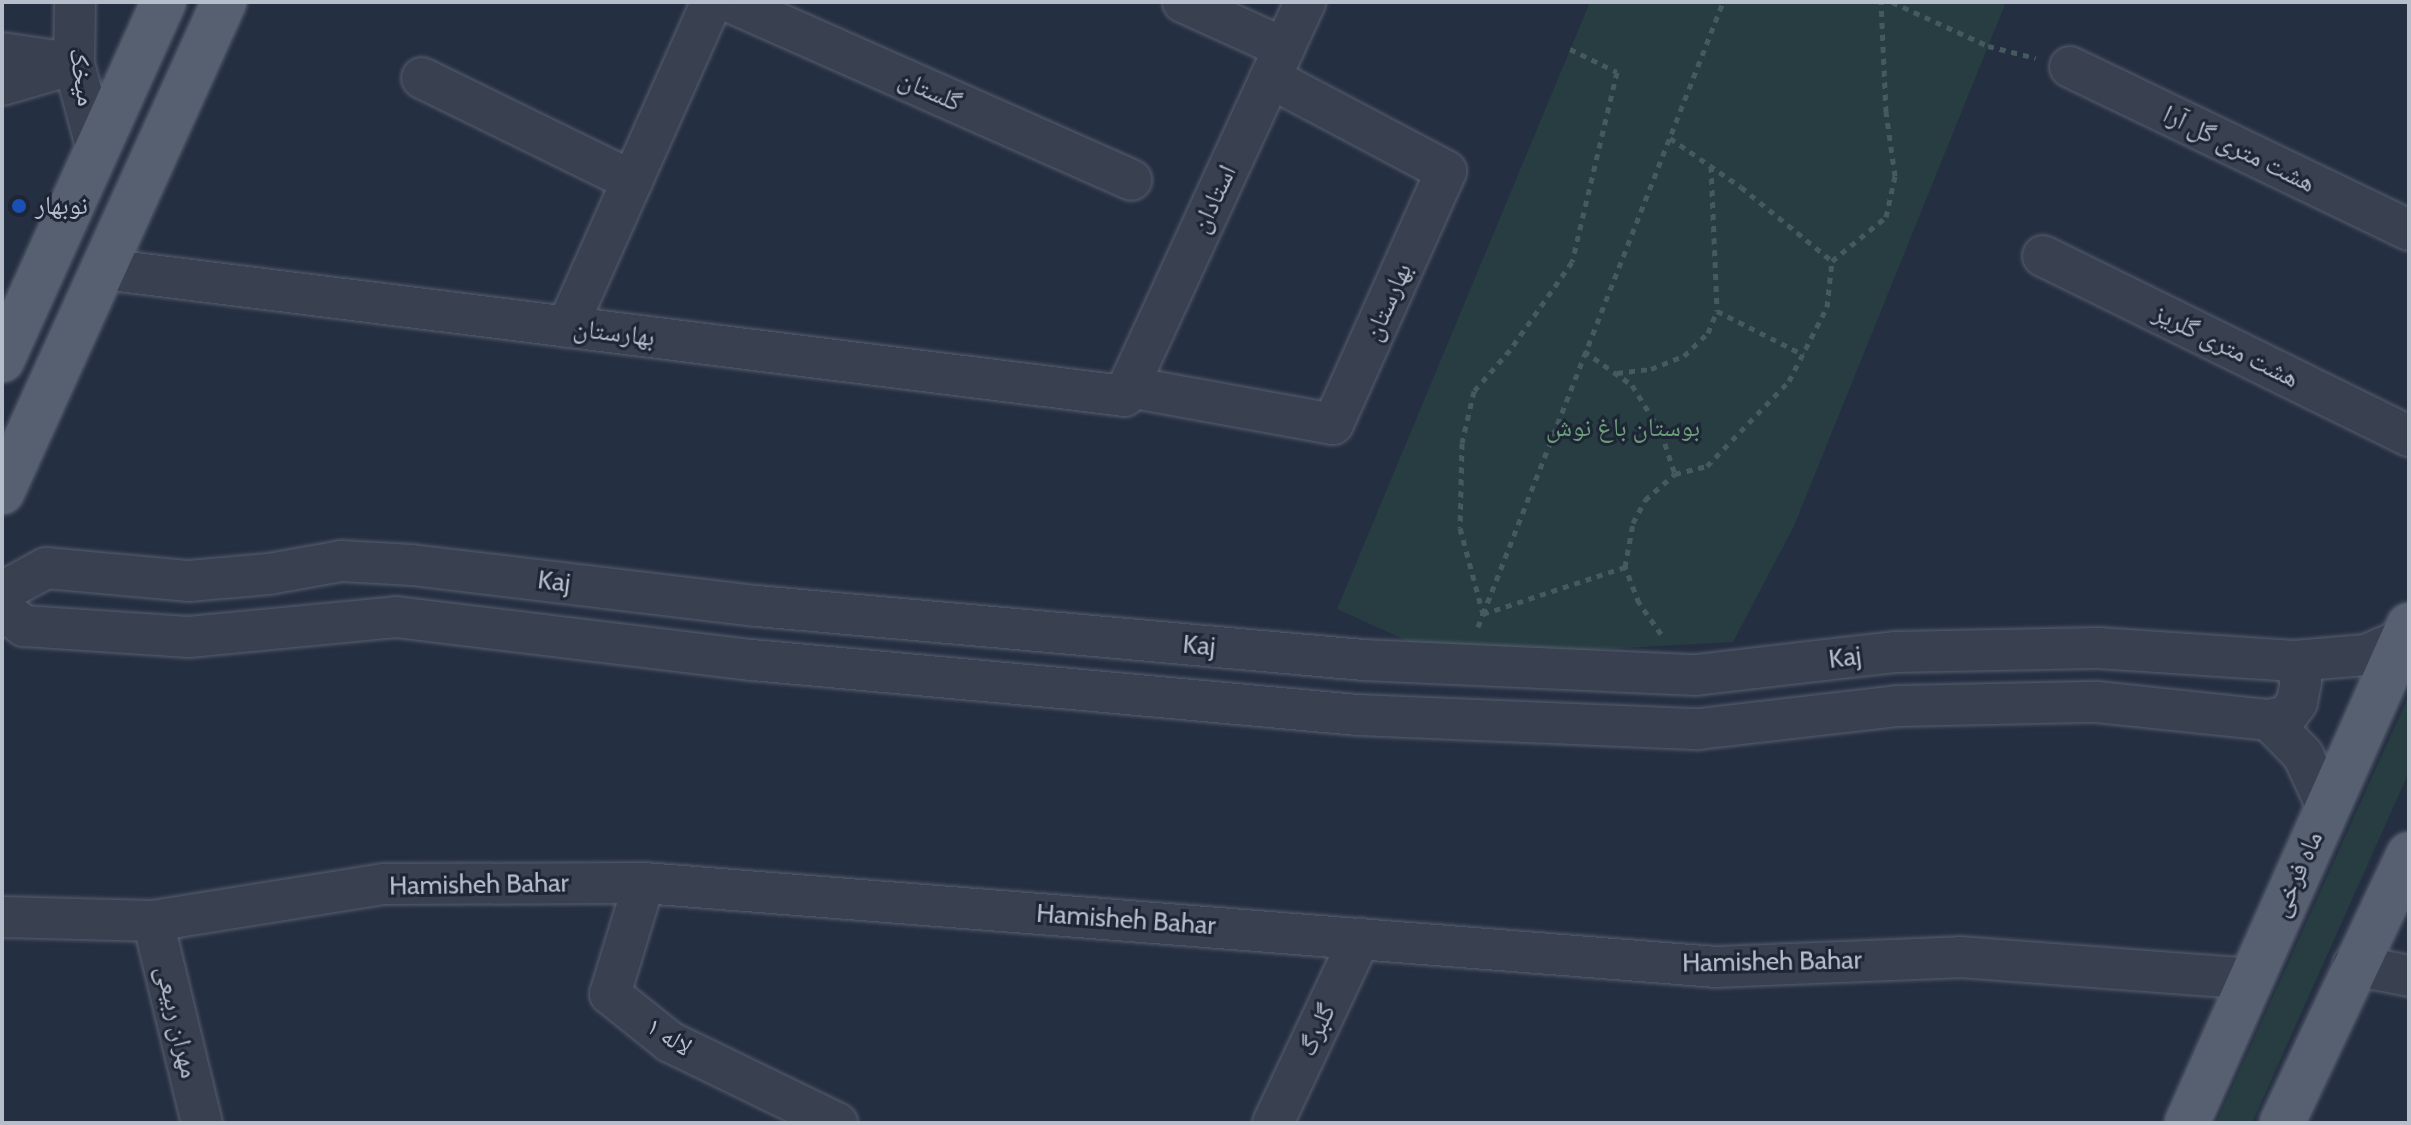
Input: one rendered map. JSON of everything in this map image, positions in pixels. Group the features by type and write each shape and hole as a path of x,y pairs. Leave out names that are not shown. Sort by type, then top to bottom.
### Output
{"main road":[{"path":"2,360 164,2"},
{"path":"2,492 224,2"},
{"name":"ماه فرخی","path":"2187,1123 2406,632"},
{"path":"2282,1123 2353,965 2409,854"}],"street":[{"name":"میخک","path":"75,2 74,64 97,150"},
{"path":"567,327 712,2"},
{"name":"گلستان","path":"730,2 1131,180"},
{"path":"1183,2 1277,63"},
{"name":"استادان","path":"1126,392 1305,2"},
{"path":"2,53 74,64"},
{"name":"بهارستان","path":"103,269 1126,392 1333,424 1446,171 1277,63"},
{"path":"2,85 74,64"},
{"name":"هشت متری گل آرا","path":"2070,67 2409,230"},
{"path":"422,78 632,181"},
{"name":"هشت متری گلریز","path":"2043,256 2409,436"},
{"name":"Kaj","path":"2,592 46,568 189,581 269,574 341,561 412,565 739,604 1363,660 1460,668 1696,675 1926,651 2098,648 2294,661 2366,655 2406,632"},
{"path":"735,658 739,604"},
{"name":"Kaj","path":"2,609 24,626 189,637 396,617 735,658 1358,715 1699,729 1899,706 2097,702 2269,720"},
{"path":"1358,715 1363,660"},
{"path":"2269,720 2287,716 2297,702 2301,681 2294,661"},
{"path":"2269,720 2303,755 2327,807"},
{"name":"Hamisheh Bahar","path":"2,917 153,921 385,884 644,883 1716,967 1960,957 2251,979"},
{"name":"لاله ۱","path":"644,883 610,994 670,1042 837,1123"},
{"name":"مهران ربیعی","path":"153,921 202,1123"},
{"name":"گلبرگ","path":"1273,1123 1360,938"},
{"path":"2353,965 2409,976"}],"path":[{"path":"1483,614 1723,2"},
{"path":"1664,637 1639,603 1625,567 1633,523 1645,500 1675,474 1707,466 1789,381 1827,307 1832,261 1886,217 1895,176 1886,112 1881,2"},
{"path":"1892,2 1988,46 2070,67"},
{"path":"1483,614 1460,528 1462,443 1474,391 1510,350 1572,262 1617,72 1570,49"},
{"path":"1670,138 1711,166 1832,261"},
{"path":"1616,374 1651,369 1684,356 1708,333 1717,311 1711,166"},
{"path":"1717,311 1804,355"},
{"path":"1584,351 1632,385 1661,432 1675,474"},
{"path":"1483,614 1625,567"}],"green space":[{"name":"بوستان باغ نوش","path":"1590,2 2006,2 1794,526 1733,642 1445,658 1337,609"},
{"path":"2409,695 2409,772 2252,1123 2216,1123"}],"place":[{"name":"نوبهار","path":"19,206"}]}
